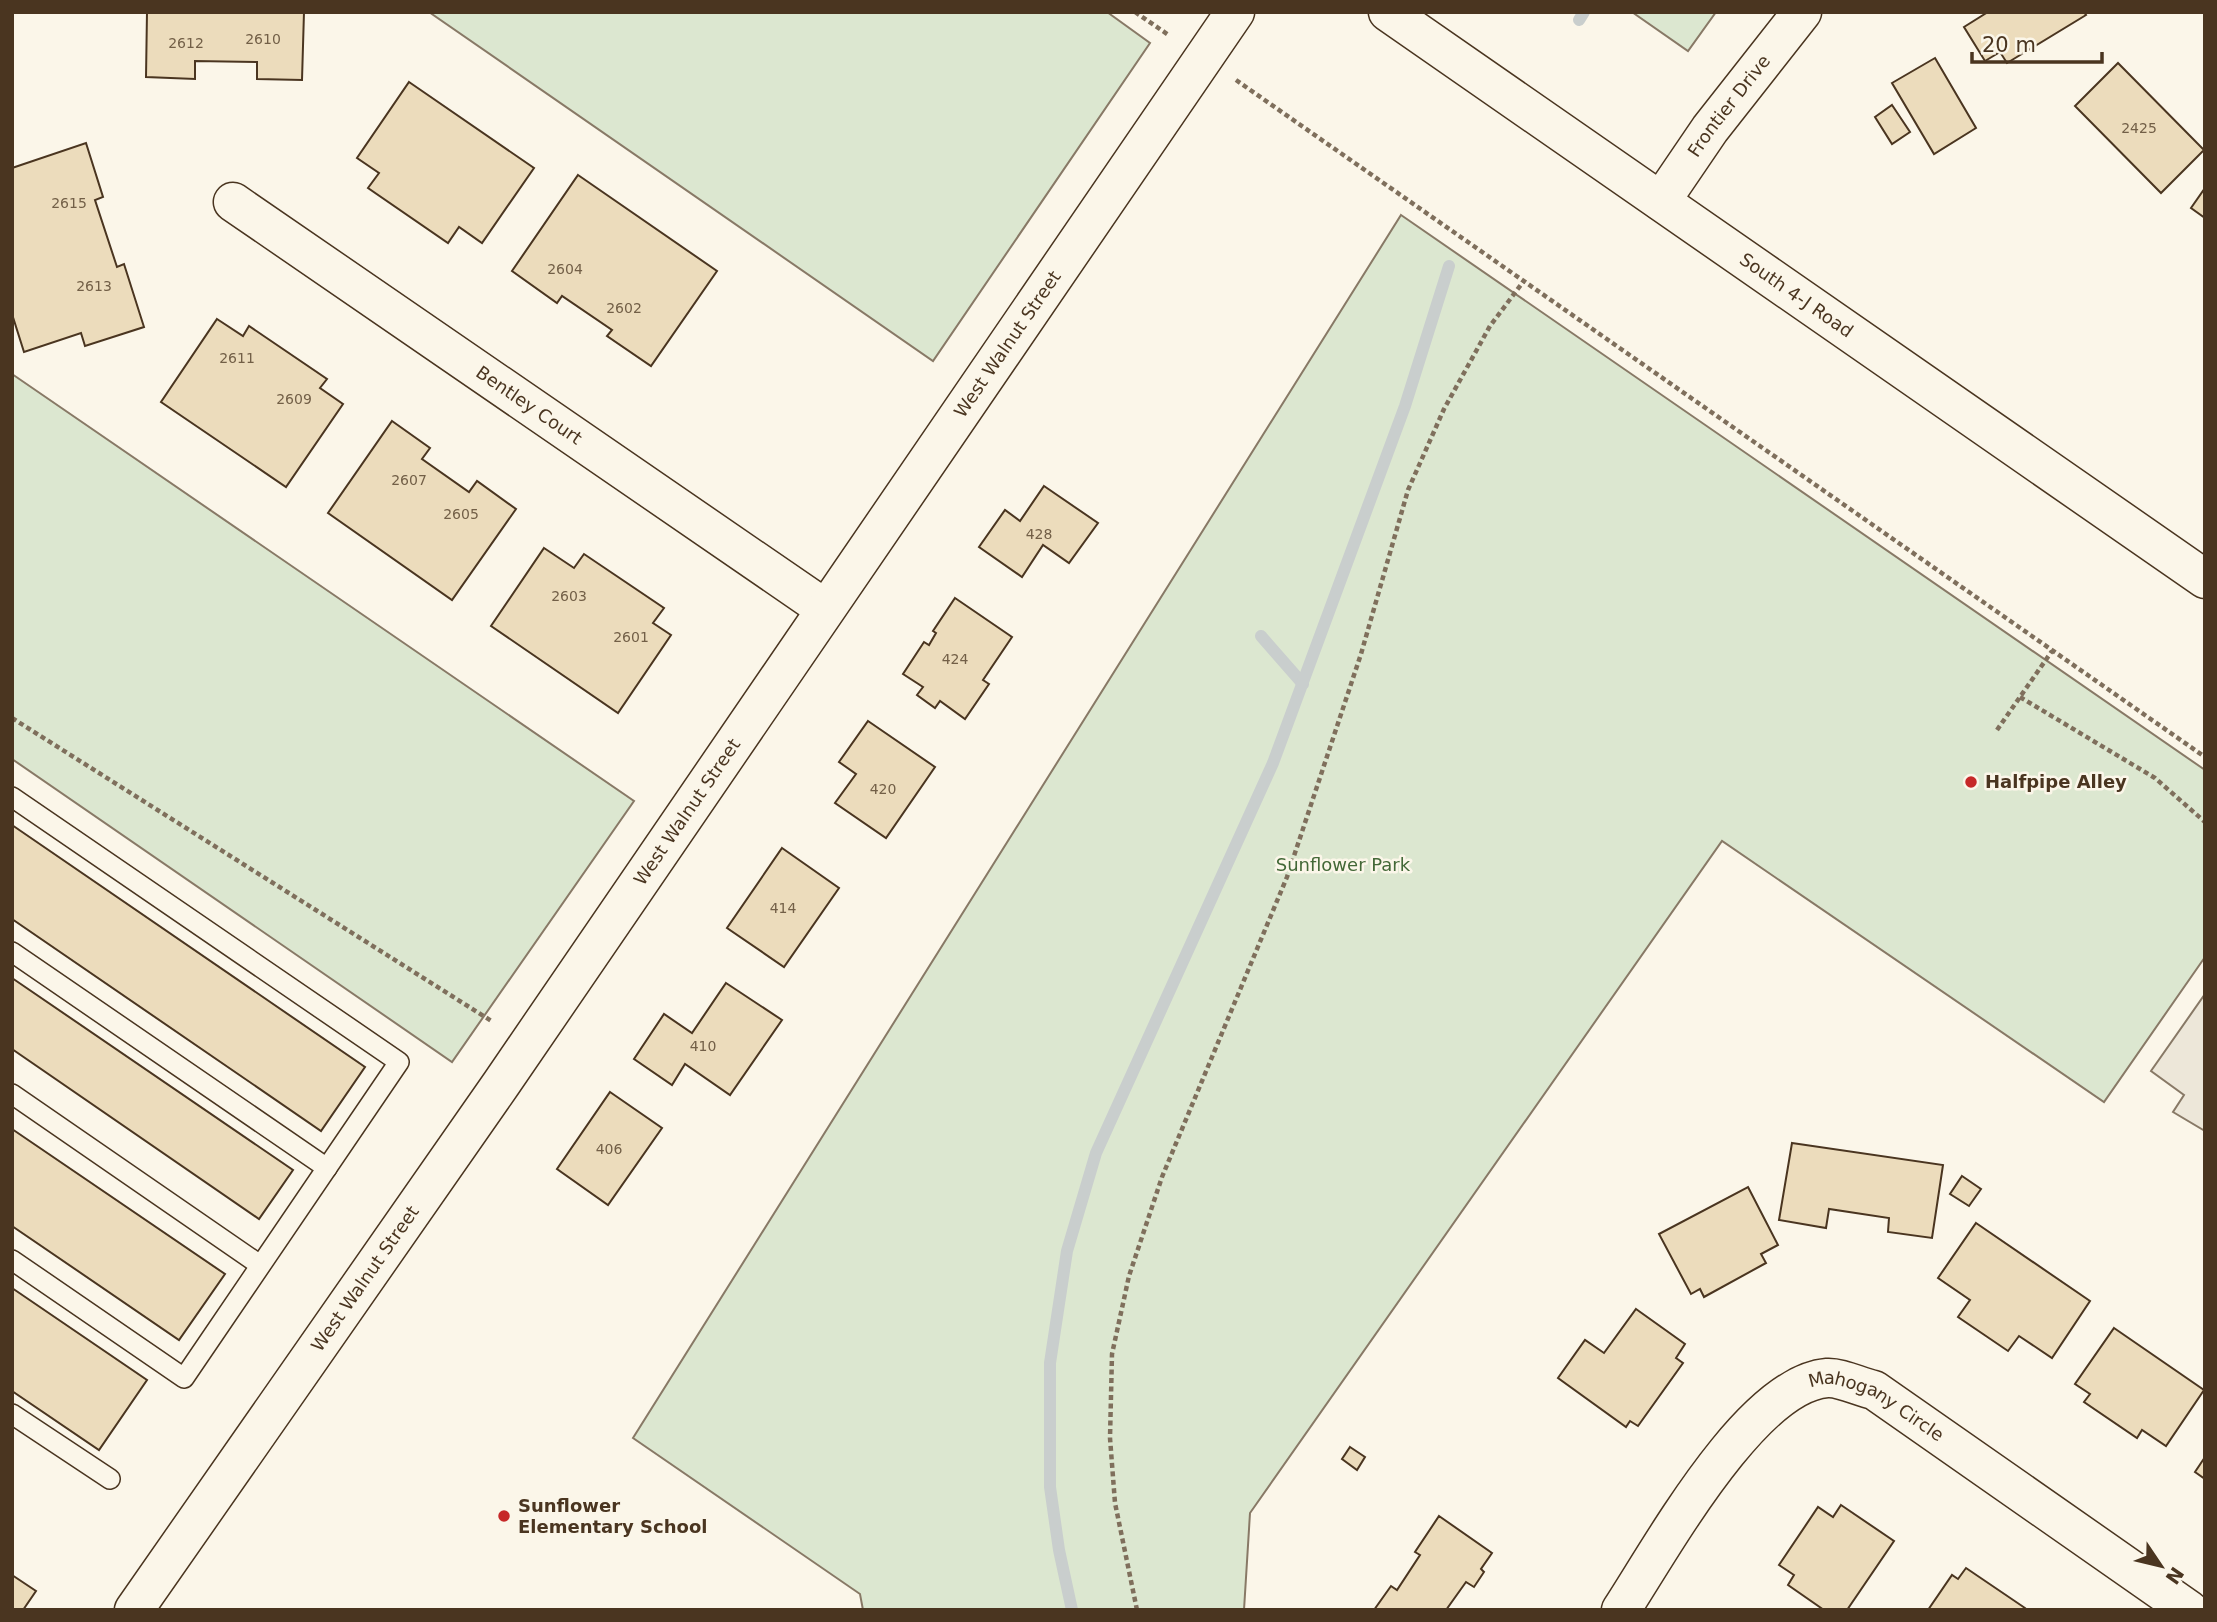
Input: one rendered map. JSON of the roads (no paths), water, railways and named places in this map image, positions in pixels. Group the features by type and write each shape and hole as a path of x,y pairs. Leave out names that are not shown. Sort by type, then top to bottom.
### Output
{"street":[{"name":"West Walnut Street","path":"134,1610 528,1044 824,608 1235,12"},
{"name":"South 4-J Road","path":"1388,12 2205,579"},
{"name":"Frontier Drive","path":"1661,201 1710,129 1802,12"},
{"name":"Bentley Court","path":"233,202 824,608"},
{"name":"Mahogany Circle","path":"1621,1610 1734,1440 1780,1395 1827,1378 1874,1390 2189,1610"}],"lane":[{"path":"12,797 399,1062 184,1378 12,1261"},
{"path":"12,952 327,1168"},
{"path":"12,1094 260,1265"},
{"path":"12,1414 110,1479"}],"waterway":[{"path":"1579,20 1584,12"},
{"path":"1072,1610 1059,1550 1050,1487 1050,1363 1067,1251 1096,1153 1273,763 1405,406 1449,266"},
{"path":"1261,636 1303,684"}],"place":[{"name":"Halfpipe Alley","path":"1971,782"},
{"name":"Sunflower Elementary School","path":"504,1516"}],"park label":[{"name":"Sunflower Park","path":"1343,865"}]}
